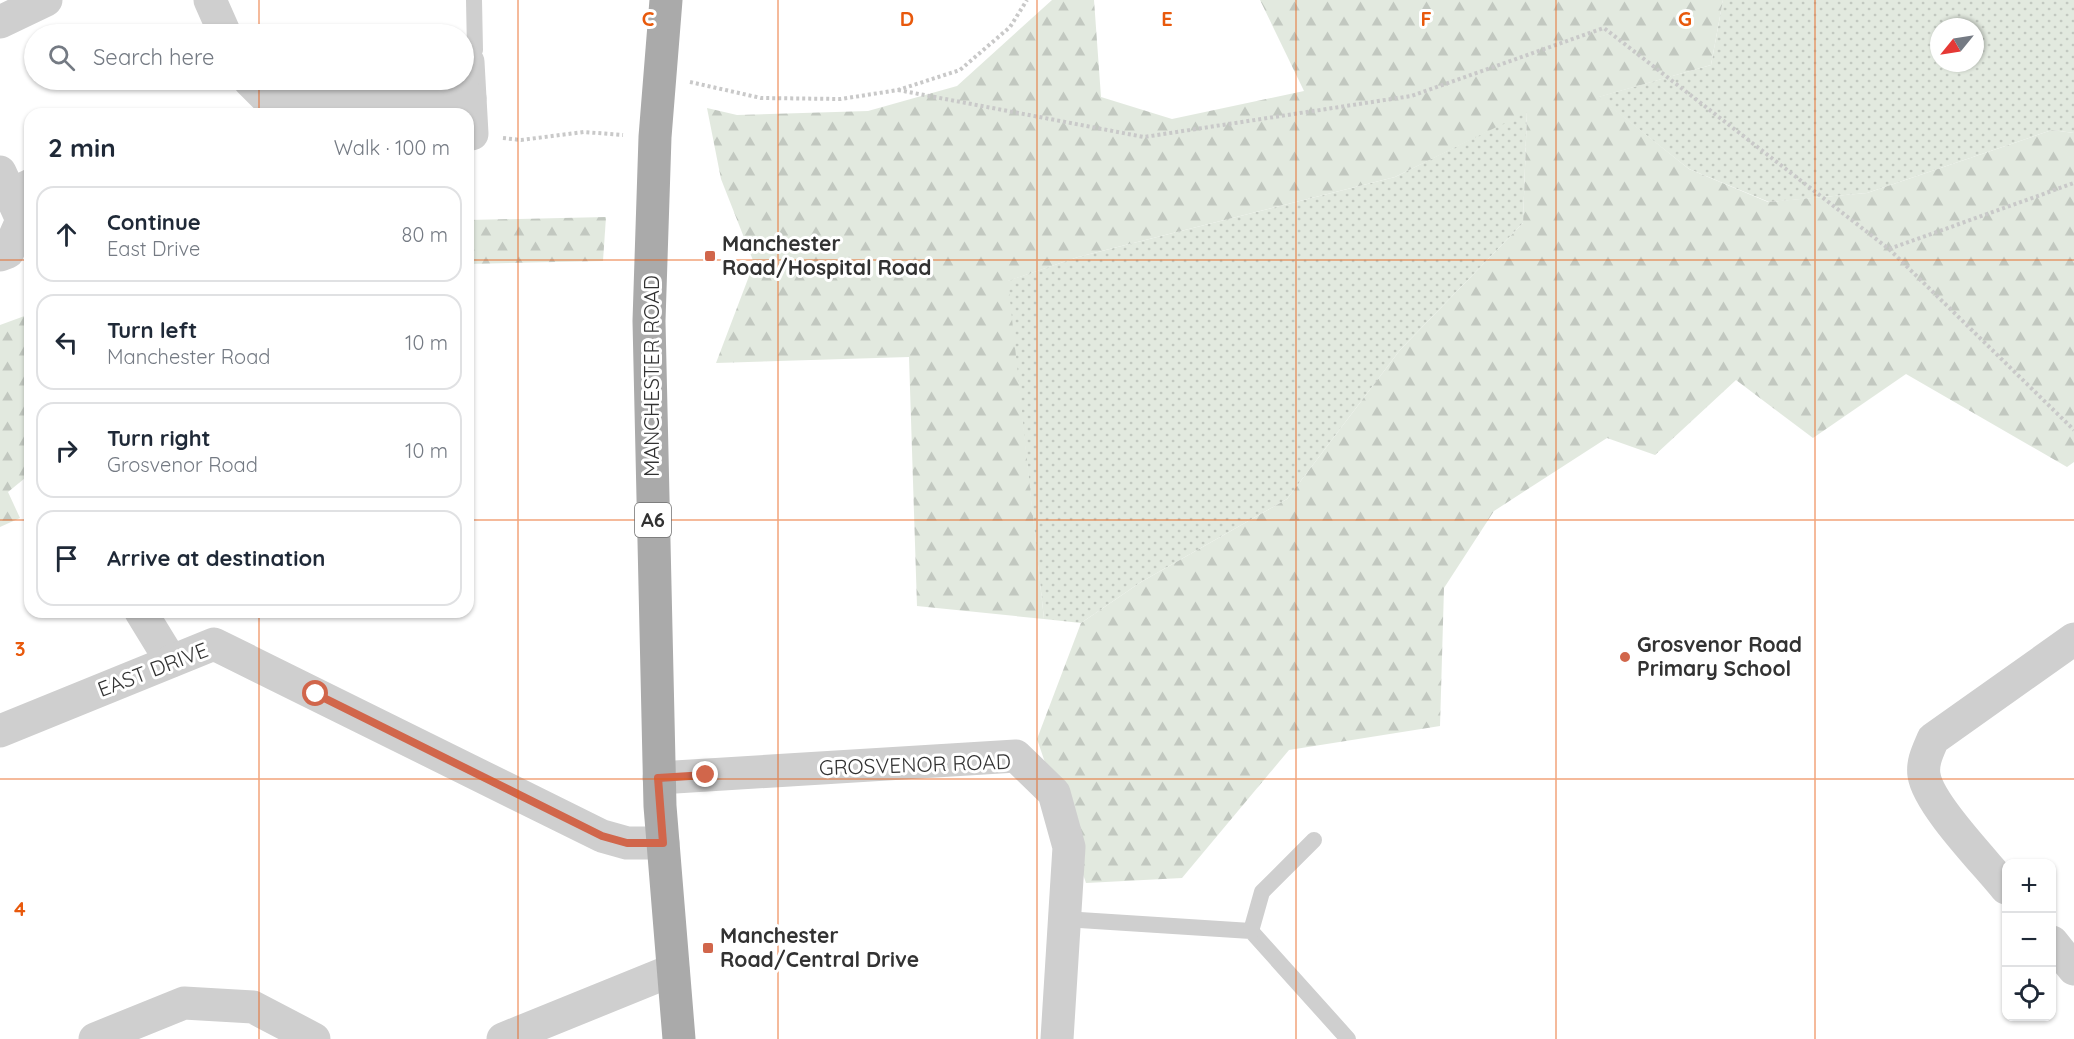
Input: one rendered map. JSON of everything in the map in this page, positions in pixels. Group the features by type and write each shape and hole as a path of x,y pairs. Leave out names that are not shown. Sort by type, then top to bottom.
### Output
{"main road":[{"name":"MANCHESTER ROAD","path":"666,0 655,137 649,321 658,778 679,1039"}],"street":[{"path":"0,22 46,0"},
{"path":"210,0 221,24"},
{"path":"259,90 266,97 291,103 470,98"},
{"path":"470,90 471,108"},
{"path":"0,255 8,252 22,220 12,179"},
{"path":"145,618 171,661"},
{"path":"2002,882 1932,797 1924,775 1925,756 1933,739 2074,639"},
{"name":"EAST DRIVE","path":"0,732 214,644 602,836 627,843 663,843"},
{"name":"GROSVENOR ROAD","path":"658,778 1016,756 1054,793 1069,847 1057,1039"},
{"path":"2056,947 2074,969"},
{"path":"503,1039 673,970"},
{"path":"94,1039 184,1003 253,1007 314,1039"}],"lane":[{"path":"474,0 474,52"},
{"path":"1251,931 1262,892 1314,840"},
{"path":"1064,920 1251,931 1348,1039"}],"path":[{"path":"660,75 761,98 841,99 898,90 960,70 1010,27 1027,0"},
{"path":"898,90 1144,137 1411,96 1604,28 1889,249 2074,430"},
{"path":"474,134 521,140 584,132 655,137"},
{"path":"1889,249 2074,183"}],"green space":[{"path":"1052,0 1094,0 1101,97 1172,119 1304,91 1260,0 1723,0 1711,65 1599,97 1689,169 1768,202 1867,193 2052,130 2074,133 2074,462 2067,467 1906,374 1813,438 1736,380 1655,455 1607,438 1494,511 1444,588 1440,726 1289,750 1182,878 1086,883 1037,739 1081,623 1141,582 1287,499 1400,350 1523,223 1527,112 1395,177 1078,257 1008,281 1044,619 917,606 909,357 716,363 754,263 721,179 707,108 737,115 868,111 957,86"},
{"path":"1723,0 2074,0 2074,133 2052,130 1867,193 1769,202 1689,169 1598,97 1711,65"},
{"path":"1527,111 1523,223 1400,350 1287,499 1141,582 1081,623 1044,619 1007,281 1078,257 1395,177"},
{"path":"606,217 603,261 474,264 474,220"},
{"path":"24,316 24,479 8,492 20,518 0,527 0,325"}],"place":[{"name":"Manchester Road/Hospital Road","path":"710,256"},
{"name":"Grosvenor Road Primary School","path":"1625,657"},
{"name":"Manchester Road/Central Drive","path":"708,948"}],"route":[{"path":"316,694 602,836 627,843 663,843 658,778 706,775"}]}
